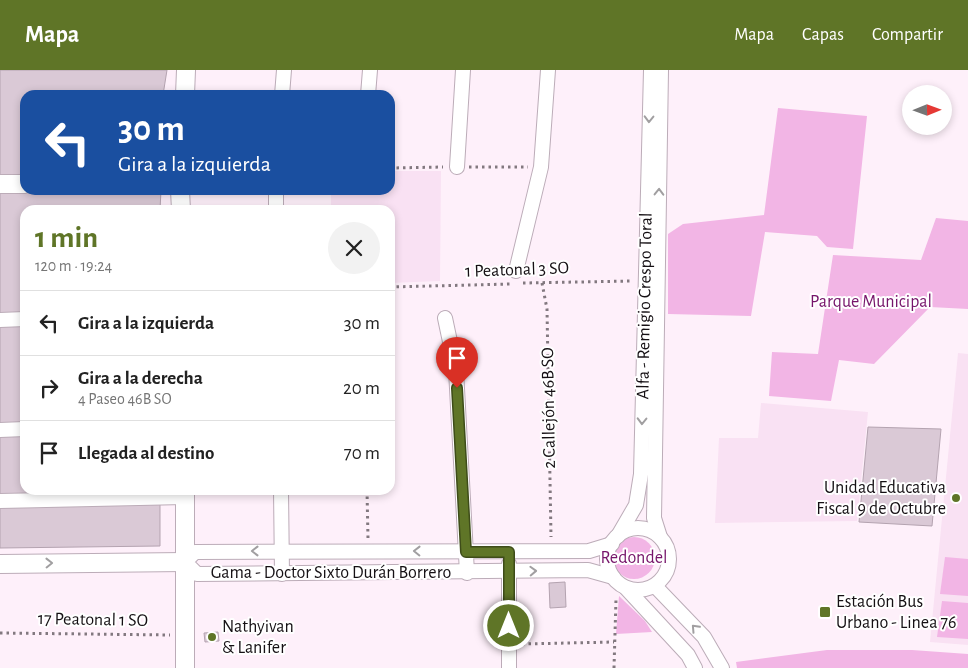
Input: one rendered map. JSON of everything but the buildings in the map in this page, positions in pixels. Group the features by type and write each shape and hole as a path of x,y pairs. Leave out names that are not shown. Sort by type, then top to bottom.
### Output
{"street":[{"path":"185,90 186,70"},
{"path":"282,90 284,70"},
{"path":"368,90 370,70"},
{"path":"457,167 463,70"},
{"path":"517,280 541,167 548,70"},
{"name":"Alfa - Remigio Crespo Toral","path":"615,540 636,505 640,474 651,70"},
{"name":"Alfa - Remigio Crespo Toral","path":"660,537 654,518 661,70"},
{"path":"0,184 20,184"},
{"path":"445,318 456,370 467,573"},
{"path":"0,320 20,319"},
{"path":"0,430 20,430"},
{"path":"640,474 655,473"},
{"path":"0,500 154,495"},
{"path":"185,495 185,668"},
{"path":"281,495 282,574"},
{"path":"620,583 646,590 655,586 667,570 669,561 668,551 660,537 644,529 634,529 615,540 608,562 620,583 688,655 695,668"},
{"name":"Gama - Doctor Sixto Durán Borrero","path":"615,540 588,551 195,552 185,562 197,574 467,573 588,570 620,583"},
{"path":"509,552 509,668"},
{"path":"0,564 185,562"},
{"path":"655,586 704,637 722,668"}],"path":[{"name":"1 Peatonal 3 SO","path":"395,287 517,280 542,283 645,281"},
{"name":"2 Callejón 46B SO","path":"542,283 547,309 551,533"},
{"path":"367,495 368,551"},
{"path":"614,668 614,607 620,583"},
{"name":"17 Peatonal 1 SO","path":"0,633 185,635"},
{"path":"509,644 614,642"}],"shaded area":[{"path":"395,171 441,171 440,281 395,283 395,205 331,205 331,195 395,195"},
{"name":"Unidad Educativa Fiscal 9 de Octubre","path":"958,353 968,354 968,645 930,642"},
{"path":"761,403 868,412 857,521 715,523 719,438 758,438"}],"green space":[{"path":"778,108 867,116 853,249 827,247 817,236 765,232 751,316 668,314 668,234 683,224 764,215"},
{"name":"Parque Municipal","path":"936,218 968,221 968,309 930,307 874,364 839,360 831,401 769,396 772,352 818,354 833,255 921,260"},
{"name":"Redondel","path":"638,537 646,540 652,546 655,558 652,570 646,576 630,579 622,576 616,570 613,554 616,546 622,540"},
{"path":"945,557 968,559 968,596 940,594"},
{"path":"619,596 645,621 652,632 616,634"},
{"path":"942,601 968,603 968,639 937,637"},
{"path":"827,650 912,650 968,654 968,668 737,668 736,662"}],"place":[{"name":"Unidad Educativa Fiscal 9 de Octubre","path":"956,498"},
{"name":"Estación Bus Urbano - Linea 76","path":"825,612"},
{"name":"Nathyivan & Lanifer","path":"212,637"}],"route":[{"path":"457,388 466,552 509,552 509,626"}]}
